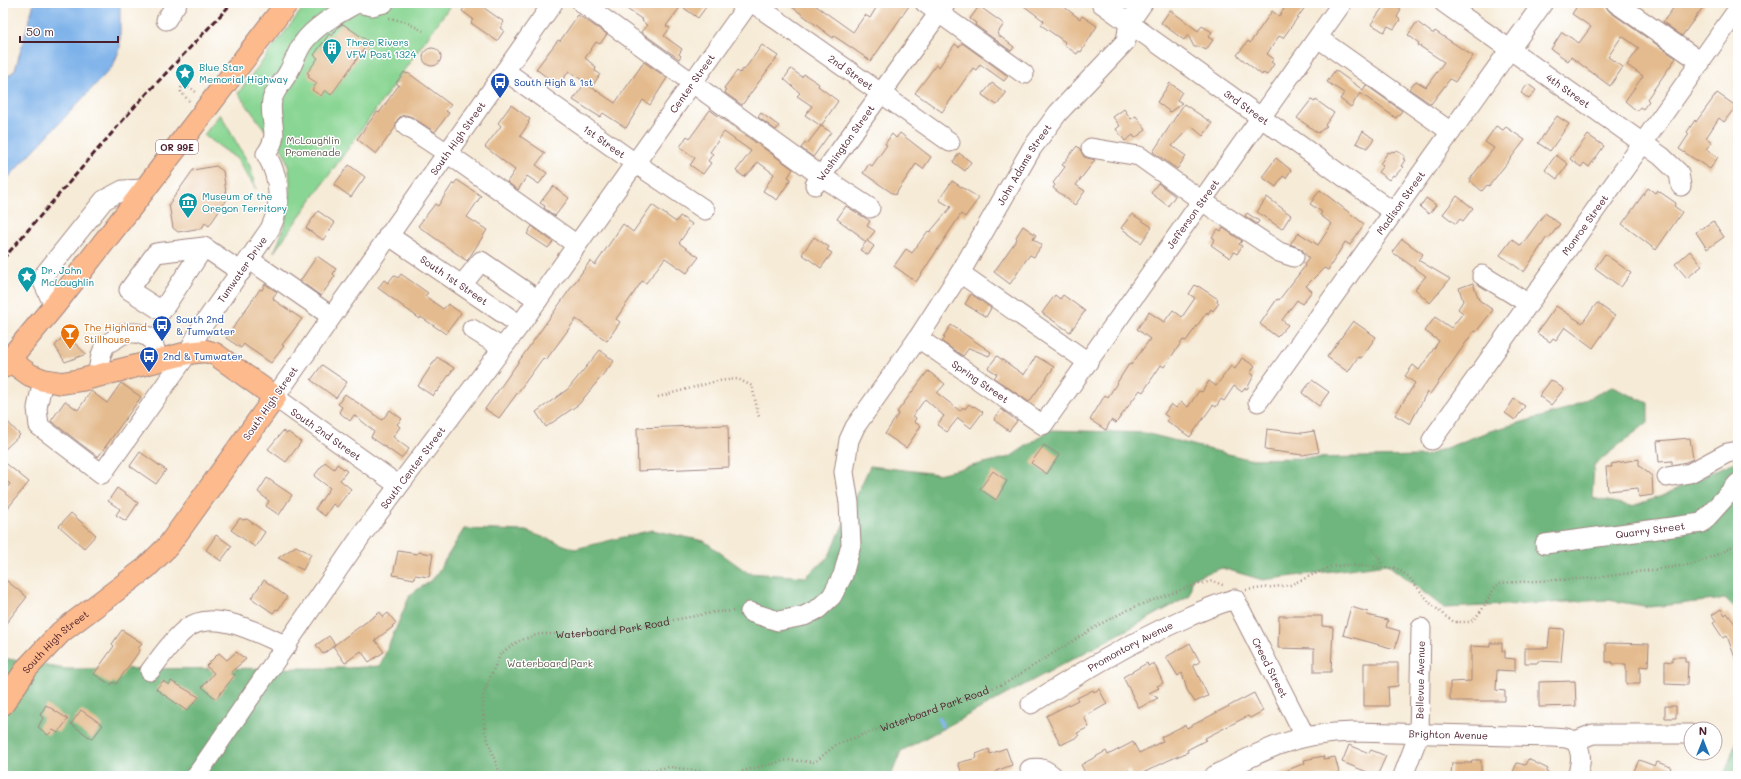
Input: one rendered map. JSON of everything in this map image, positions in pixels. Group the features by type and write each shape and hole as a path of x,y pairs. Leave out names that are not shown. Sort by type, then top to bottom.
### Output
{"main road":[{"name":"OR 99E","path":"6,363 54,306 287,3"},
{"name":"South 2nd Street","path":"6,363 43,380 52,382 66,382 97,376 188,353 206,351 214,354 275,397"},
{"name":"South High Street","path":"3,704 19,679 56,636 89,609 146,568 168,546 275,397"}],"street":[{"path":"166,20 177,3"},
{"path":"357,3 372,6 384,3"},
{"name":"Tumwater Drive","path":"43,380 36,408 39,426 102,474 188,353 201,328 270,229 277,210 279,198 277,177 266,154 272,146 274,138 272,101 302,44 309,35 328,20 357,3"},
{"name":"South High Street","path":"275,397 553,3"},
{"path":"582,3 693,82 818,180 870,208"},
{"name":"Center Street","path":"635,163 750,3"},
{"name":"2nd Street","path":"753,3 950,142"},
{"name":"3rd Street","path":"1100,3 1261,116 1393,212"},
{"name":"John Adams Street","path":"750,612 778,621 804,616 818,609 832,596 843,575 851,545 849,503 844,472 849,440 855,427 918,338 960,274 1032,148 1058,114 1126,41 1129,23 1143,3"},
{"name":"Jefferson Street","path":"1043,425 1342,3"},
{"name":"4th Street","path":"1444,3 1671,164 1679,173 1681,186"},
{"name":"Madison Street","path":"1258,402 1543,3"},
{"path":"1616,3 1701,62"},
{"path":"936,6 1024,74"},
{"name":"Washington Street","path":"818,180 880,94 936,6"},
{"name":"Monroe Street","path":"1432,440 1738,9"},
{"path":"1318,38 1451,132"},
{"name":"1st Street","path":"505,71 635,163 705,210"},
{"path":"406,126 447,153 577,245"},
{"path":"1091,148 1138,156 1279,252 1294,257"},
{"name":"South Center Street","path":"196,776 287,646 326,586 398,485 520,325 635,163"},
{"name":"South 1st Street","path":"388,235 520,325"},
{"path":"204,247 245,266 332,316"},
{"path":"462,285 481,262 538,300"},
{"path":"960,274 1088,362"},
{"path":"1482,275 1529,304"},
{"path":"472,329 502,348"},
{"path":"97,376 101,355 105,345 125,333 137,333 152,338 158,361"},
{"name":"Spring Street","path":"918,338 1043,425"},
{"name":"South 2nd Street","path":"275,397 398,485"},
{"path":"1666,477 1690,473 1727,453 1738,451"},
{"name":"Quarry Street","path":"1545,544 1702,523 1738,483"},
{"name":"Promontory Avenue","path":"1031,704 1143,637 1218,604 1233,595"},
{"name":"Creed Street","path":"1233,595 1304,736"},
{"path":"150,671 186,629 200,622 216,620 238,625 287,646"},
{"name":"Bellevue Avenue","path":"1403,776 1419,734 1421,628"},
{"name":"Brighton Avenue","path":"1214,776 1264,750 1304,736 1336,732 1553,737 1566,738 1575,741"},
{"path":"1577,776 1581,755 1580,748 1575,741 1593,734 1683,734"},
{"path":"1030,769 1045,769 1053,776"}],"path":[{"path":"406,22 423,31"},
{"path":"189,101 181,92 181,88 188,86 196,93"},
{"path":"658,397 717,381 738,379 752,386 759,417"},
{"path":"1233,595 1290,584 1330,567 1345,565 1396,568 1409,577 1430,603 1445,616 1454,622 1462,623 1470,622 1483,611 1494,588 1499,583 1595,578 1694,564 1723,552 1738,543"},
{"path":"1372,549 1379,558 1382,567"},
{"name":"Waterboard Park Road","path":"612,776 670,767 727,776 787,760 815,762 837,744 1006,684 1100,624 1132,608 1194,585 1208,582 1217,582 1224,585 1233,595"},
{"name":"Waterboard Park Road","path":"503,776 497,767 486,731 483,712 484,696 488,682 500,655 511,646 521,640 540,634 569,634 626,629 716,612 733,610 750,612"}],"green space":[{"name":"McLoughlin Promenade","path":"307,3 452,3 274,252 287,216 290,188 287,162 283,151 269,135 238,93"},
{"path":"220,114 250,166 256,189 237,159 204,135"},
{"name":"Waterboard Park","path":"1612,387 1648,403 1648,422 1594,465 1592,498 1632,506 1662,496 1738,461 1738,612 1725,599 1650,607 1608,600 1444,608 1387,564 1263,580 1222,568 1192,578 1190,596 901,751 891,776 3,776 3,658 65,669 348,668 380,666 410,595 434,578 464,529 526,531 575,549 652,530 704,541 748,573 806,577 829,556 870,466 938,474 1010,457 1050,430 1145,433 1248,459 1425,456 1490,431 1562,411"},
{"path":"1738,736 1738,776 1724,776"}],"water":[{"path":"34,3 120,3 120,48 113,66 3,183 3,80 15,70"}],"building":[{"path":"467,3 477,3 504,22 500,28 504,31 497,41 471,23 473,19 462,11"},
{"path":"618,3 709,3 698,18 681,6 666,26 670,28 664,36 682,49 679,54 681,56 679,59 641,32 647,25 642,21 643,20"},
{"path":"787,3 812,3 853,32 865,15 870,18 879,3 911,3 871,61 834,36 833,38"},
{"path":"1020,3 1059,3 1080,19 1082,16 1097,26 1081,52 1079,51 1077,54 1064,45 1065,42 1041,25 1044,21"},
{"path":"1288,3 1308,3 1283,38 1279,36 1267,54 1274,59 1271,62 1274,64 1267,75 1263,73 1262,75 1237,55 1248,41 1250,43 1272,11 1279,16"},
{"path":"1386,3 1390,3 1401,10 1397,17 1400,20 1394,29 1388,26 1384,32 1371,24"},
{"path":"1579,3 1603,3 1610,12 1676,58 1647,99 1649,101 1643,109 1640,107 1637,111 1625,101 1643,76 1627,65 1639,48 1622,36 1608,57 1623,67 1610,86 1571,57 1568,61 1551,49 1562,32 1579,43 1591,27 1572,14"},
{"path":"1677,3 1706,3 1682,36 1663,22"},
{"path":"979,6 1004,24 997,34 1014,47 1011,51 975,25 976,23 970,19"},
{"path":"1170,10 1198,31 1202,26 1212,32 1208,37 1213,40 1206,50 1200,47 1194,47 1188,35 1184,40 1161,23"},
{"path":"578,15 607,34 600,44 596,42 585,58 596,67 595,71 600,74 592,87 569,71 558,86 536,69 558,40 560,41"},
{"path":"1417,22 1432,33 1435,31 1473,56 1455,82 1450,79 1431,104 1409,89 1416,81 1426,87 1444,62 1418,45 1419,43 1408,35"},
{"name":"Three Rivers VFW Post 1324","path":"343,24 369,42 331,95 325,90 321,96 312,90 317,83 308,77 310,75 307,73 318,58 314,55 329,34 332,36 339,26"},
{"path":"962,43 1008,76 1004,81 980,64 976,70 973,68 942,112 915,93 936,65 939,67 955,44 959,47"},
{"path":"762,45 778,56 742,105 725,93 726,90 724,88 737,71 740,73 743,69 744,70"},
{"path":"432,48 438,51 441,57 438,63 432,66 426,63 423,57 426,51"},
{"path":"644,62 667,78 650,105 643,100 626,128 603,113 600,117 573,100 585,83 615,103"},
{"path":"791,69 802,77 804,74 819,84 818,86 838,101 821,126 805,115 812,106 797,96 800,93 784,79"},
{"path":"1335,70 1363,90 1366,85 1402,111 1396,118 1360,93 1351,107 1340,99 1344,93 1327,82"},
{"path":"404,72 407,74 408,73 451,105 446,111 449,113 435,132 412,117 406,115 401,116 397,120 395,128 376,154 357,139 377,112 379,113 399,85 396,83"},
{"path":"992,83 1006,93 997,105 982,95"},
{"path":"1170,83 1182,92 1177,100 1182,103 1170,112 1157,102"},
{"path":"1528,84 1536,90 1529,99 1521,93"},
{"path":"1717,93 1736,106 1724,122 1719,118 1706,138 1712,142 1706,149 1718,157 1710,169 1679,149 1689,134 1687,132 1695,120 1696,122"},
{"path":"1311,100 1315,102 1316,100 1334,113 1325,125 1327,126 1318,133 1297,118"},
{"path":"1184,104 1212,123 1203,136 1191,126 1172,146 1186,156 1177,169 1153,152"},
{"path":"511,105 530,119 520,136 545,153 536,165 547,173 539,184 527,176 518,190 507,182 515,170 485,147 501,126 498,123"},
{"path":"1124,109 1131,119 1136,116 1146,130 1135,138 1133,135 1125,141 1116,129 1120,126 1113,117"},
{"path":"710,110 793,169 788,177 791,179 777,200 763,191 774,174 758,162 744,177 736,171 751,151 724,132 710,152 713,154 708,161 711,163 703,174 690,165 695,158 680,147 687,136 690,138"},
{"path":"761,113 779,126 776,130 758,117"},
{"path":"1557,116 1569,124 1550,151 1538,143"},
{"path":"821,126 831,132 813,157 801,148 805,143 807,144"},
{"path":"1496,126 1503,130 1506,127 1525,140 1489,186 1487,185 1482,191 1469,180 1494,148 1485,142"},
{"path":"1363,131 1374,139 1367,148 1356,143"},
{"path":"900,133 931,157 923,169 916,164 895,195 863,173 869,164 872,166 887,145 885,144 892,134 896,138"},
{"path":"1588,135 1604,146 1589,167 1584,163 1581,167 1570,159"},
{"path":"1077,146 1084,157 1095,160 1076,185 1085,191 1075,205 1053,188 1055,185 1053,183 1065,167 1062,165"},
{"path":"1396,150 1405,156 1403,159 1405,160 1401,166 1403,167 1389,180 1378,172 1383,166 1380,164 1388,152 1394,152"},
{"path":"959,153 971,162 965,171 953,162"},
{"path":"1556,155 1568,164 1557,179 1545,170"},
{"path":"1276,158 1291,170 1286,178 1283,176 1276,187 1262,177"},
{"path":"349,165 365,177 351,197 334,185"},
{"path":"216,166 223,171 226,193 222,198 226,201 209,226 205,223 202,228 178,232 173,228 169,204 193,170"},
{"path":"457,180 481,196 467,217 487,230 467,261 418,226 435,204 438,206 453,183 454,184"},
{"path":"952,181 979,198 965,217 961,214 916,282 894,266 906,249 912,253 928,231 930,232 951,207 939,200"},
{"path":"1158,183 1175,196 1168,206 1151,193"},
{"path":"553,186 569,198 555,216 540,203"},
{"path":"1648,188 1655,193 1657,190 1676,203 1674,206 1682,212 1656,250 1622,224"},
{"path":"1320,190 1364,224 1350,245 1345,242 1328,270 1324,268 1306,286 1312,291 1302,304 1297,300 1282,320 1288,325 1277,337 1260,324 1277,299 1279,300 1305,266 1304,265 1309,258 1302,249 1290,244 1299,233 1318,245 1332,224 1320,215 1322,212 1310,204"},
{"path":"1457,196 1473,208 1463,221 1460,219 1456,224 1443,214"},
{"path":"1267,197 1291,215 1282,229 1257,212"},
{"path":"1426,198 1436,205 1429,214 1420,207"},
{"path":"652,205 676,222 680,216 692,224 679,243 699,257 687,273 665,258 646,283 642,281 616,319 620,322 607,341 576,319 546,360 543,358 499,418 485,409 590,261 595,265 623,224 633,232"},
{"path":"846,206 870,221 867,226 875,231 867,241 874,246 868,255 860,250 866,242 837,219"},
{"path":"318,211 335,223 323,240 306,228"},
{"path":"1247,213 1259,221 1257,224 1245,216"},
{"path":"1545,213 1560,224 1549,238 1547,237 1524,272 1500,255 1512,239 1521,246"},
{"path":"1132,214 1152,227 1141,243 1121,228"},
{"path":"1713,221 1724,237 1707,249 1696,232"},
{"path":"532,226 553,242 548,248 527,234"},
{"path":"1023,226 1036,235 1033,239 1042,245 1034,257 1030,255 1010,284 994,272 1017,239 1016,237"},
{"path":"1223,228 1242,241 1239,244 1242,246 1237,254 1234,252 1230,258 1211,245 1215,239 1212,237 1218,229 1221,231"},
{"path":"814,237 829,247 827,250 832,253 821,268 802,254"},
{"path":"1402,239 1423,254 1418,260 1450,279 1430,303 1415,289 1426,276 1392,252"},
{"path":"1690,251 1702,266 1687,278 1675,264"},
{"path":"1605,254 1631,273 1621,287 1595,268"},
{"path":"317,256 336,269 333,274 335,276 321,296 300,281"},
{"path":"401,274 428,293 425,296 443,309 448,304 461,313 446,334 421,317 420,319 378,288 384,280 388,283 394,275 398,278"},
{"path":"1473,283 1479,300 1493,310 1476,332 1474,331 1430,394 1427,392 1410,424 1395,415 1415,383 1405,376 1413,365 1419,370 1439,341 1425,331 1435,317 1451,328 1463,313 1458,309 1463,301 1459,288"},
{"path":"265,284 277,292 273,297 274,300 302,319 282,345 284,346 271,363 244,344 241,348 226,338"},
{"path":"1195,285 1218,299 1217,302 1219,303 1213,311 1211,309 1208,314 1207,312 1186,341 1183,340 1164,367 1161,365 1143,392 1140,390 1116,423 1111,420 1106,430 1090,420 1105,395 1108,397 1129,364 1131,365 1150,339 1137,329 1149,312 1164,322 1173,310 1182,317 1195,298 1189,294"},
{"path":"971,294 991,308 986,317 965,304"},
{"path":"1055,295 1060,299 1063,295 1085,311 1070,332 1042,313"},
{"path":"1597,303 1615,316 1593,348 1565,327 1556,340 1553,338 1550,342 1537,333 1556,306 1582,323"},
{"path":"1353,321 1376,337 1361,358 1358,357 1348,372 1327,357"},
{"path":"951,325 991,352 989,356 969,348 963,356 942,342 945,338 943,337"},
{"name":"The Highland Stillhouse","path":"65,334 86,354 65,362 55,346"},
{"path":"600,350 614,361 579,404 546,427 536,412 568,389"},
{"path":"997,356 1024,375 1036,356 1054,367 1029,402 994,378 997,374 988,368"},
{"path":"437,357 454,368 433,396 418,386"},
{"path":"1242,358 1255,366 1250,373 1254,375 1247,389 1245,388 1242,392 1234,386 1224,401 1221,399 1216,407 1213,405 1190,437 1167,421 1169,418 1164,414 1171,404 1176,408 1181,402 1188,407 1199,391 1202,392 1209,381 1216,386 1231,366 1235,369"},
{"path":"322,365 347,382 336,398 311,380"},
{"path":"928,371 945,384 937,393 960,411 963,407 965,409 969,404 983,412 971,428 958,418 947,432 937,425 944,416 925,399 913,416 916,418 914,422 921,426 906,448 885,434 899,413 897,412"},
{"path":"1312,380 1329,392 1319,406 1302,393"},
{"path":"1551,380 1564,389 1551,405 1539,396"},
{"path":"121,383 141,397 98,457 51,421 65,401 78,410 91,391 107,403"},
{"path":"345,394 382,420 390,410 402,419 397,424 400,427 393,437 409,449 401,458 371,437 374,431 354,415 350,421 339,412 342,407 338,404"},
{"path":"1514,399 1525,406 1515,420 1505,413"},
{"path":"1001,409 1017,421 1009,431 994,420"},
{"path":"3,417 20,435 3,451"},
{"path":"728,425 729,467 638,471 637,428"},
{"path":"1267,429 1302,433 1314,431 1319,452 1303,455 1265,450"},
{"path":"283,431 287,434 288,432 301,442 286,462 268,449"},
{"path":"1690,438 1693,459 1672,465 1672,461 1659,462 1657,441"},
{"path":"1044,445 1059,455 1047,474 1031,463"},
{"path":"140,452 166,470 156,484 130,466"},
{"path":"1639,459 1639,466 1652,476 1653,495 1639,497 1638,488 1608,491 1606,467 1612,467 1611,464"},
{"path":"3,461 29,482 3,514 3,493 10,484 3,478"},
{"path":"325,462 334,469 337,464 347,471 340,480 351,489 337,507 333,504 325,516 315,509 330,488 314,476"},
{"path":"993,471 1007,481 996,500 980,489"},
{"path":"267,478 292,495 279,515 266,506 269,501 258,492"},
{"path":"117,488 138,503 126,521 116,515 120,509 108,501"},
{"path":"71,513 96,535 84,548 59,526"},
{"path":"240,518 243,520 247,519 265,532 255,547 231,530"},
{"path":"216,535 232,546 221,561 206,550"},
{"path":"296,546 311,554 303,570 278,558"},
{"path":"398,551 417,554 418,552 433,554 429,577 415,575 414,579 393,575"},
{"path":"3,578 27,597 3,627"},
{"path":"264,580 287,597 278,610 276,609 273,613 251,598"},
{"path":"1351,607 1368,612 1367,615 1388,620 1386,627 1400,631 1395,649 1343,635"},
{"path":"1721,609 1725,615 1727,613 1738,628 1738,663 1727,636 1723,638 1713,623 1716,621 1712,615"},
{"path":"380,612 383,617 388,613 396,623 392,626 393,627 375,640 384,652 369,662 361,651 345,663 333,646"},
{"path":"1279,616 1322,616 1322,626 1333,627 1331,672 1314,672 1314,649 1278,648"},
{"path":"1550,628 1564,629 1561,662 1538,661 1538,663 1525,663 1525,648 1548,648"},
{"path":"122,630 142,643 138,649 140,650 116,684 113,682 111,685 94,674 114,646 112,644"},
{"path":"329,636 335,645 323,654 316,645"},
{"path":"1190,643 1200,662 1193,665 1208,696 1195,702 1187,690 1182,673 1178,676 1166,657"},
{"path":"1490,643 1502,643 1502,651 1505,651 1505,658 1515,659 1515,671 1497,670 1496,690 1505,691 1505,701 1450,701 1450,682 1471,681 1471,646 1490,647"},
{"path":"1606,643 1649,644 1648,667 1640,666 1640,684 1626,684 1626,664 1612,664 1613,662 1606,662"},
{"path":"236,652 246,659 231,672 235,675 216,699 202,687 214,673 206,666 219,653 227,660"},
{"path":"1672,657 1685,657 1685,662 1688,662 1687,685 1665,684 1665,661 1672,662"},
{"path":"1147,663 1148,666 1154,663 1163,683 1157,686 1159,688 1149,693 1158,698 1139,708 1123,677"},
{"path":"1364,663 1398,663 1398,686 1388,687 1389,706 1364,706"},
{"path":"163,681 169,685 171,681 199,697 187,711 156,689"},
{"path":"1575,681 1576,706 1539,707 1539,682"},
{"path":"1099,689 1107,704 1084,717 1089,727 1077,733 1079,736 1061,745 1046,716 1078,700 1077,698 1093,690 1094,692"},
{"path":"1254,693 1263,711 1250,718 1248,716 1205,738 1206,740 1187,750 1188,752 1137,776 1132,776 1129,770 1118,776 1087,776 1081,765 1106,751 1108,755 1133,742 1139,753 1163,741 1161,737 1185,725 1187,728"},
{"path":"46,705 68,719 58,733 53,730 48,735 38,727 43,718 40,715"},
{"path":"1665,706 1676,706 1676,718 1665,718"},
{"path":"81,710 103,725 92,739 71,724"},
{"path":"1349,745 1369,753 1371,750 1386,756 1377,776 1342,762"},
{"path":"1006,748 1012,765 996,771 997,774 990,776 963,776 958,763 977,758 976,754 989,749 990,754"},
{"path":"1324,756 1324,759 1335,757 1340,776 1273,776 1305,763 1304,760"},
{"path":"1528,759 1548,769 1546,772 1552,774 1552,776 1511,776 1517,763 1525,765"},
{"path":"1472,760 1481,760 1481,776 1451,776 1452,763 1471,763"},
{"path":"1639,760 1655,766 1657,762 1671,767 1669,772 1678,776 1641,776 1633,773"}],"waterway":[{"path":"939,718 942,726"}],"railway":[{"path":"3,259 137,104 232,3"}],"place":[{"name":"Three Rivers VFW Post 1324","path":"332,65"},
{"name":"Blue Star Memorial Highway","path":"185,90"},
{"name":"South High & 1st","path":"500,99"},
{"name":"Museum of the Oregon Territory","path":"188,219"},
{"name":"Dr. John McLoughlin","path":"27,293"},
{"name":"South 2nd & Tumwater","path":"162,342"},
{"name":"The Highland Stillhouse","path":"70,350"},
{"name":"2nd & Tumwater","path":"149,373"}]}
